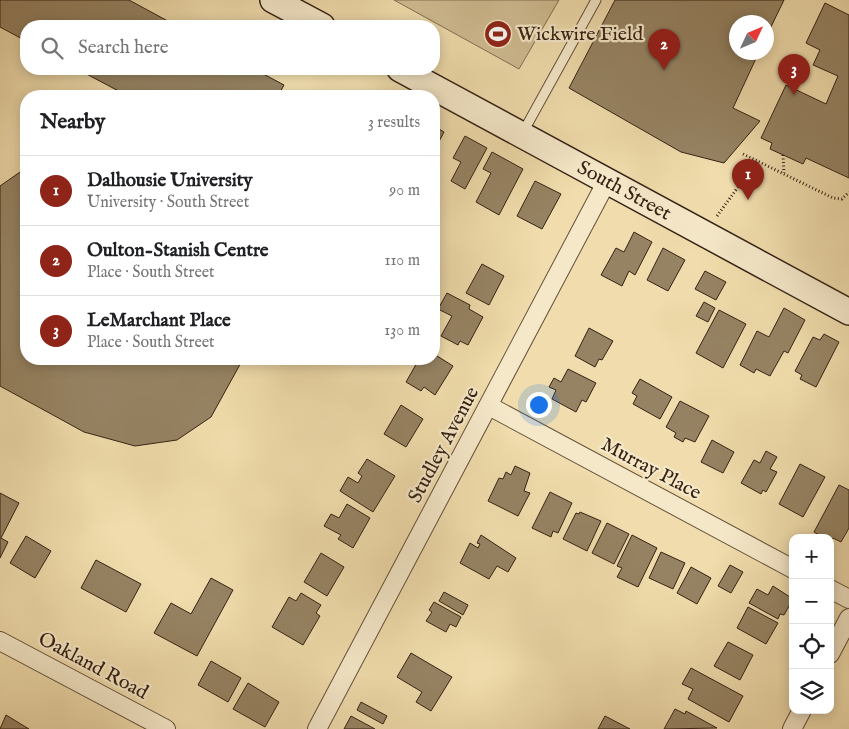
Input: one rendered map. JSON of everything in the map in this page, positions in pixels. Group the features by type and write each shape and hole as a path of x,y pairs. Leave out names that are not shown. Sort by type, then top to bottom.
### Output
{"main road":[{"path":"273,0 311,20"},
{"name":"South Street","path":"411,75 439,90"},
{"name":"South Street","path":"440,90 849,312"}],"street":[{"name":"Studley Avenue","path":"317,729 607,181"},
{"name":"Murray Place","path":"489,406 789,567"},
{"path":"834,591 849,599"},
{"path":"834,646 849,618"},
{"name":"Oakland Road","path":"0,641 166,729"},
{"path":"792,729 800,714"}],"lane":[{"path":"522,134 596,0"}],"path":[{"path":"743,154 833,198 842,199 849,192"},
{"path":"783,155 784,174"},
{"path":"707,235 728,198 758,161"}],"shaded area":[{"name":"Wickwire Field","path":"394,0 559,0 519,69 440,25 440,20 430,20"}],"building":[{"path":"0,0 129,0 166,20 20,20 20,38 0,27"},
{"path":"615,0 784,0 774,21 774,15 729,15 729,60 755,60 733,108 760,121 724,163 681,152 569,88"},
{"path":"825,3 849,15 849,178 806,158 803,164 770,149 772,143 761,138 786,85 826,104 838,76 813,65 820,50 806,43"},
{"path":"88,75 265,75 284,85 281,90 117,90"},
{"path":"440,130 444,132 440,140"},
{"path":"465,136 487,148 465,189 451,181 461,162 453,158"},
{"path":"492,152 523,169 499,215 476,202 491,173 483,169"},
{"path":"20,172 20,365 240,365 211,417 177,440 135,446 84,432 0,386 0,186"},
{"path":"535,181 561,194 542,229 517,216"},
{"path":"634,232 652,242 635,275 629,271 622,286 601,275 616,248 624,252"},
{"path":"663,248 685,260 668,291 647,280"},
{"path":"482,264 504,276 489,305 466,293"},
{"path":"705,271 726,282 716,300 695,289"},
{"path":"447,293 470,305 469,309 483,317 468,345 460,341 458,345 441,336 452,316 440,310 440,305"},
{"path":"704,302 715,308 708,322 696,316"},
{"path":"784,308 805,320 788,353 784,351 770,376 756,369 754,373 740,365 757,331 769,337"},
{"path":"719,310 746,324 723,368 696,353"},
{"path":"589,328 613,341 602,360 599,359 595,367 575,356"},
{"path":"824,334 839,342 816,387 800,379 802,375 795,371 813,337 820,340"},
{"path":"440,358 453,366 435,395 424,387 421,391 406,382 416,365 440,365"},
{"path":"568,369 596,383 586,402 582,400 576,412 552,399 556,390 549,387 554,378 561,382"},
{"path":"640,379 672,397 660,419 633,404 637,396 632,393"},
{"path":"680,401 709,416 695,442 685,438 683,442 674,437 676,433 666,427"},
{"path":"401,405 423,419 406,447 384,434"},
{"path":"712,440 734,452 723,473 701,462"},
{"path":"766,451 777,457 770,469 777,472 766,492 763,490 761,494 741,483 754,460 760,463"},
{"path":"367,459 395,476 373,512 340,491 348,477 358,483 362,476 358,473"},
{"path":"800,464 825,477 803,517 779,504"},
{"path":"515,466 530,473 524,491 530,493 518,516 488,501 499,478 503,479 506,472 511,475"},
{"path":"839,485 849,490 849,528 841,542 834,538 834,534 817,534 814,532"},
{"path":"550,492 572,503 558,533 553,531 551,537 532,528"},
{"path":"0,493 19,503 1,538 8,542 0,558"},
{"path":"347,504 370,518 353,548 338,539 341,535 324,526 331,514 339,518"},
{"path":"580,512 601,521 587,551 563,539 576,513 579,514"},
{"path":"607,523 629,534 614,564 592,553"},
{"path":"481,535 516,558 508,572 497,566 489,579 460,563 470,543 478,548 480,544 477,543"},
{"path":"632,535 657,548 638,587 617,577 622,568 617,566"},
{"path":"26,536 51,551 35,578 10,563"},
{"path":"661,552 685,563 673,589 649,578"},
{"path":"321,553 344,567 327,596 304,582"},
{"path":"96,560 141,584 126,612 81,588"},
{"path":"730,565 743,572 731,593 718,586"},
{"path":"691,567 711,578 697,604 677,593"},
{"path":"211,578 233,590 197,656 154,633 171,603 191,614"},
{"path":"773,586 789,596 789,606 784,615 780,614 778,619 749,603 757,589 768,595"},
{"path":"444,592 468,605 463,615 439,601"},
{"path":"301,593 321,605 316,613 320,616 303,645 272,627 289,597 296,601"},
{"path":"434,602 461,617 456,627 450,624 446,632 426,621 432,612 429,610"},
{"path":"748,607 778,623 766,644 737,628"},
{"path":"728,642 753,655 740,680 714,666"},
{"path":"411,653 452,677 431,711 416,702 422,692 397,677"},
{"path":"211,661 241,678 228,702 198,685"},
{"path":"691,668 743,696 729,722 688,699 693,689 682,684"},
{"path":"248,683 279,702 265,727 233,709"},
{"path":"361,702 387,716 383,724 357,710"},
{"path":"675,709 685,714 686,711 717,728 664,729"},
{"path":"6,715 29,729 0,729"},
{"path":"351,716 375,729 344,729"},
{"path":"605,716 630,729 598,729"}],"place":[{"name":"Wickwire Field","path":"498,34"},
{"name":"Oulton-Stanish Centre","path":"664,70"},
{"name":"LeMarchant Place","path":"794,95"},
{"name":"Dalhousie University","path":"748,200"}]}
